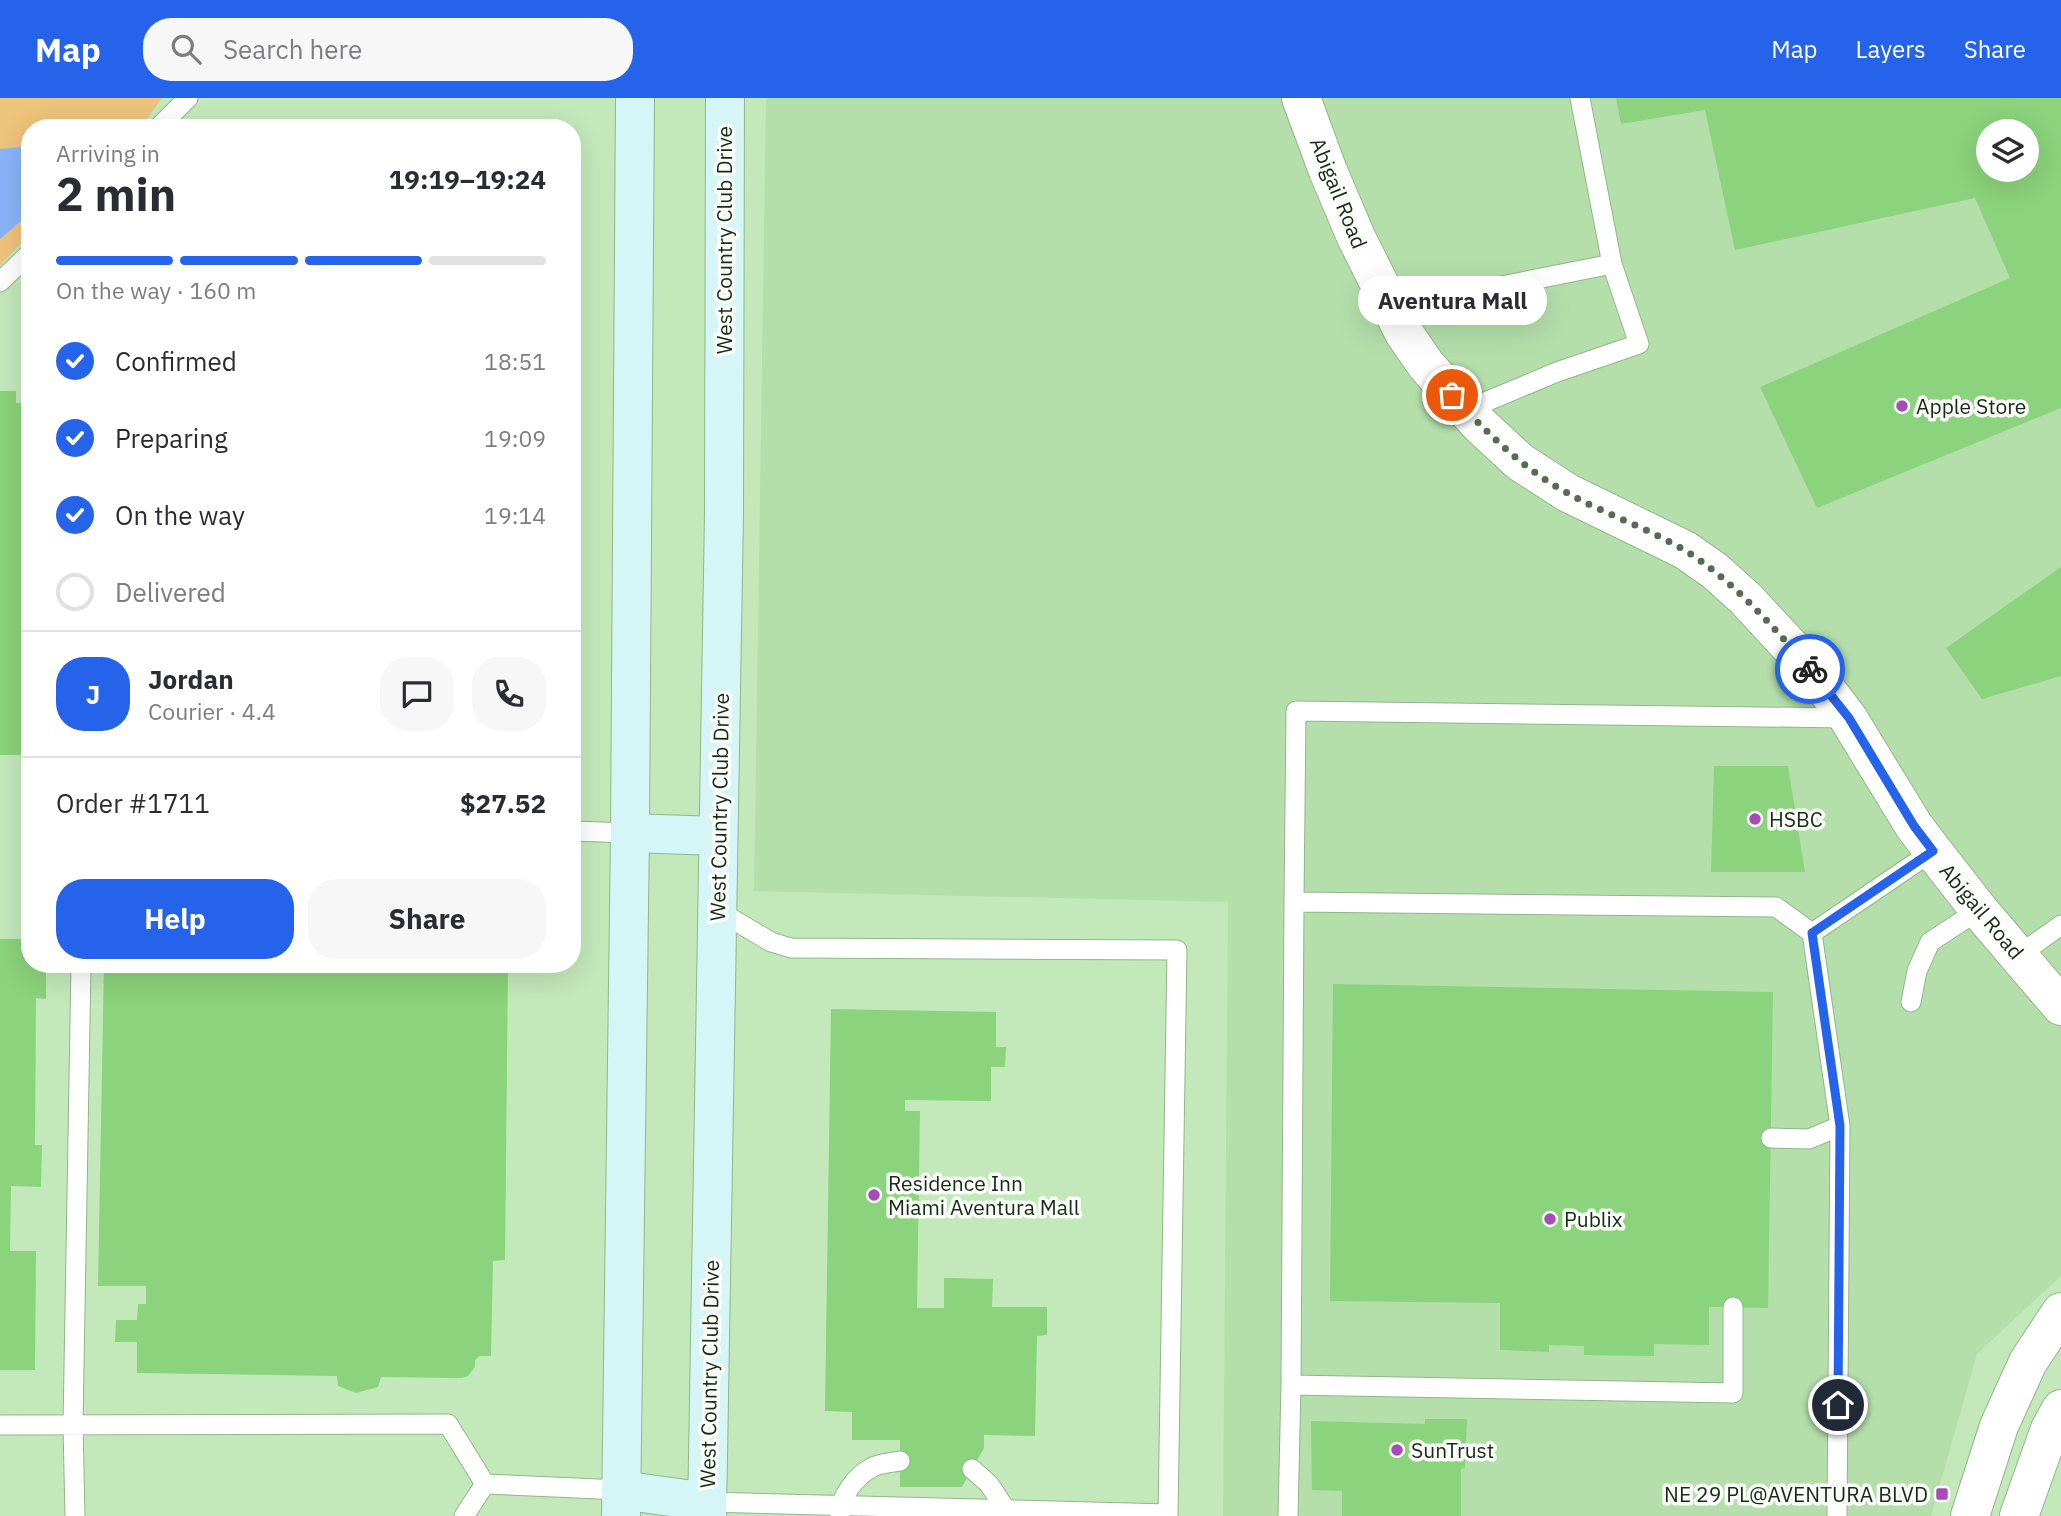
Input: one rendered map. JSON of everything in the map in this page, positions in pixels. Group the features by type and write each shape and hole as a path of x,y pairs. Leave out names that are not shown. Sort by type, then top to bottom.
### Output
{"street":[{"path":"635,98 630,833 621,1503 707,1509"},
{"name":"West Country Club Drive","path":"707,1509 724,514 725,98"},
{"name":"Abigail Road","path":"1301,98 1342,206 1391,308 1420,357 1499,444 1548,482 1593,507 1667,540 1715,571 1764,617 1809,667 1849,718 1914,826 1933,851 2061,1006"},
{"path":"630,833 718,836"},
{"path":"1970,1516 1999,1426 2028,1362 2061,1312"},
{"path":"2019,1516 2050,1429 2061,1409"}],"lane":[{"path":"167,119 188,98"},
{"path":"1466,410 1557,372 1639,344 1612,264 1580,98"},
{"path":"0,282 21,262"},
{"path":"1391,308 1612,264"},
{"path":"1288,1516 1296,711 1849,718"},
{"path":"581,831 630,833"},
{"path":"1812,933 1933,851"},
{"path":"1294,902 1776,907 1812,933 1840,1126 1837,1516"},
{"path":"1911,1002 1917,971 1930,942 1979,909"},
{"path":"707,1509 1006,1510 1168,1515 1177,950 791,948 771,942 717,910"},
{"path":"2019,955 2061,925"},
{"path":"75,1516 73,1425 82,973"},
{"path":"1771,1138 1809,1139 1840,1126"},
{"path":"1291,1385 1733,1393 1732,1307"},
{"path":"0,1425 448,1424 485,1484"},
{"path":"840,1511 854,1482 871,1468 900,1461"},
{"path":"972,1469 989,1483 1006,1510"},
{"path":"485,1484 621,1503"},
{"path":"464,1516 485,1484"}],"shaded area":[{"path":"0,98 162,98 147,119 21,119 21,243 0,265"},
{"path":"766,98 2061,98 2061,1276 1977,1354 1931,1516 1223,1516 1228,902 754,891"}],"water":[{"path":"21,147 21,221 0,239 0,149"}],"building":[{"path":"1616,98 2061,98 2061,408 1817,508 1760,387 2010,278 1975,198 1735,250 1705,110 1621,124"},
{"path":"0,391 16,391 16,403 21,403 21,755 0,755"},
{"path":"2061,567 2061,676 1982,699 1946,648"},
{"name":"HSBC","path":"1714,766 1788,766 1805,872 1711,872"},
{"path":"0,939 21,939 21,973 46,973 46,999 36,998 35,1145 42,1145 41,1187 11,1186 10,1251 36,1251 35,1370 0,1370"},
{"path":"104,973 508,973 505,1260 493,1261 491,1356 479,1356 468,1376 381,1377 378,1387 356,1393 338,1386 337,1376 137,1373 137,1342 115,1342 116,1320 137,1320 138,1304 146,1304 146,1286 98,1286"},
{"name":"Publix","path":"1333,984 1773,992 1768,1308 1709,1307 1709,1345 1654,1344 1654,1356 1584,1355 1584,1346 1549,1345 1549,1352 1500,1350 1500,1303 1330,1301"},
{"name":"Residence Inn Miami Aventura Mall","path":"831,1009 996,1012 996,1047 1006,1047 1005,1067 991,1067 991,1101 905,1100 905,1111 920,1111 917,1308 944,1308 944,1278 993,1279 992,1307 1047,1307 1047,1335 1037,1336 1035,1436 984,1435 984,1448 962,1487 900,1487 900,1440 852,1440 852,1412 825,1411"},
{"path":"1425,1419 1467,1419 1465,1468 1461,1469 1461,1516 1342,1516 1342,1491 1312,1490 1311,1421 1425,1424"}],"way so far":[{"path":"1452,395 1499,444 1548,482 1593,507 1667,540 1715,571 1764,617 1810,669"}],"place":[{"name":"Aventura Mall","path":"1452,395"},
{"name":"Apple Store","path":"1902,406"},
{"name":"HSBC","path":"1755,819"},
{"name":"Residence Inn Miami Aventura Mall","path":"874,1195"},
{"name":"Publix","path":"1550,1219"},
{"name":"SunTrust","path":"1397,1450"},
{"name":"NE 29 PL@AVENTURA BLVD","path":"1942,1494"}],"route":[{"path":"1810,669 1849,718 1914,826 1933,851 1812,933 1840,1126 1838,1405"}]}
